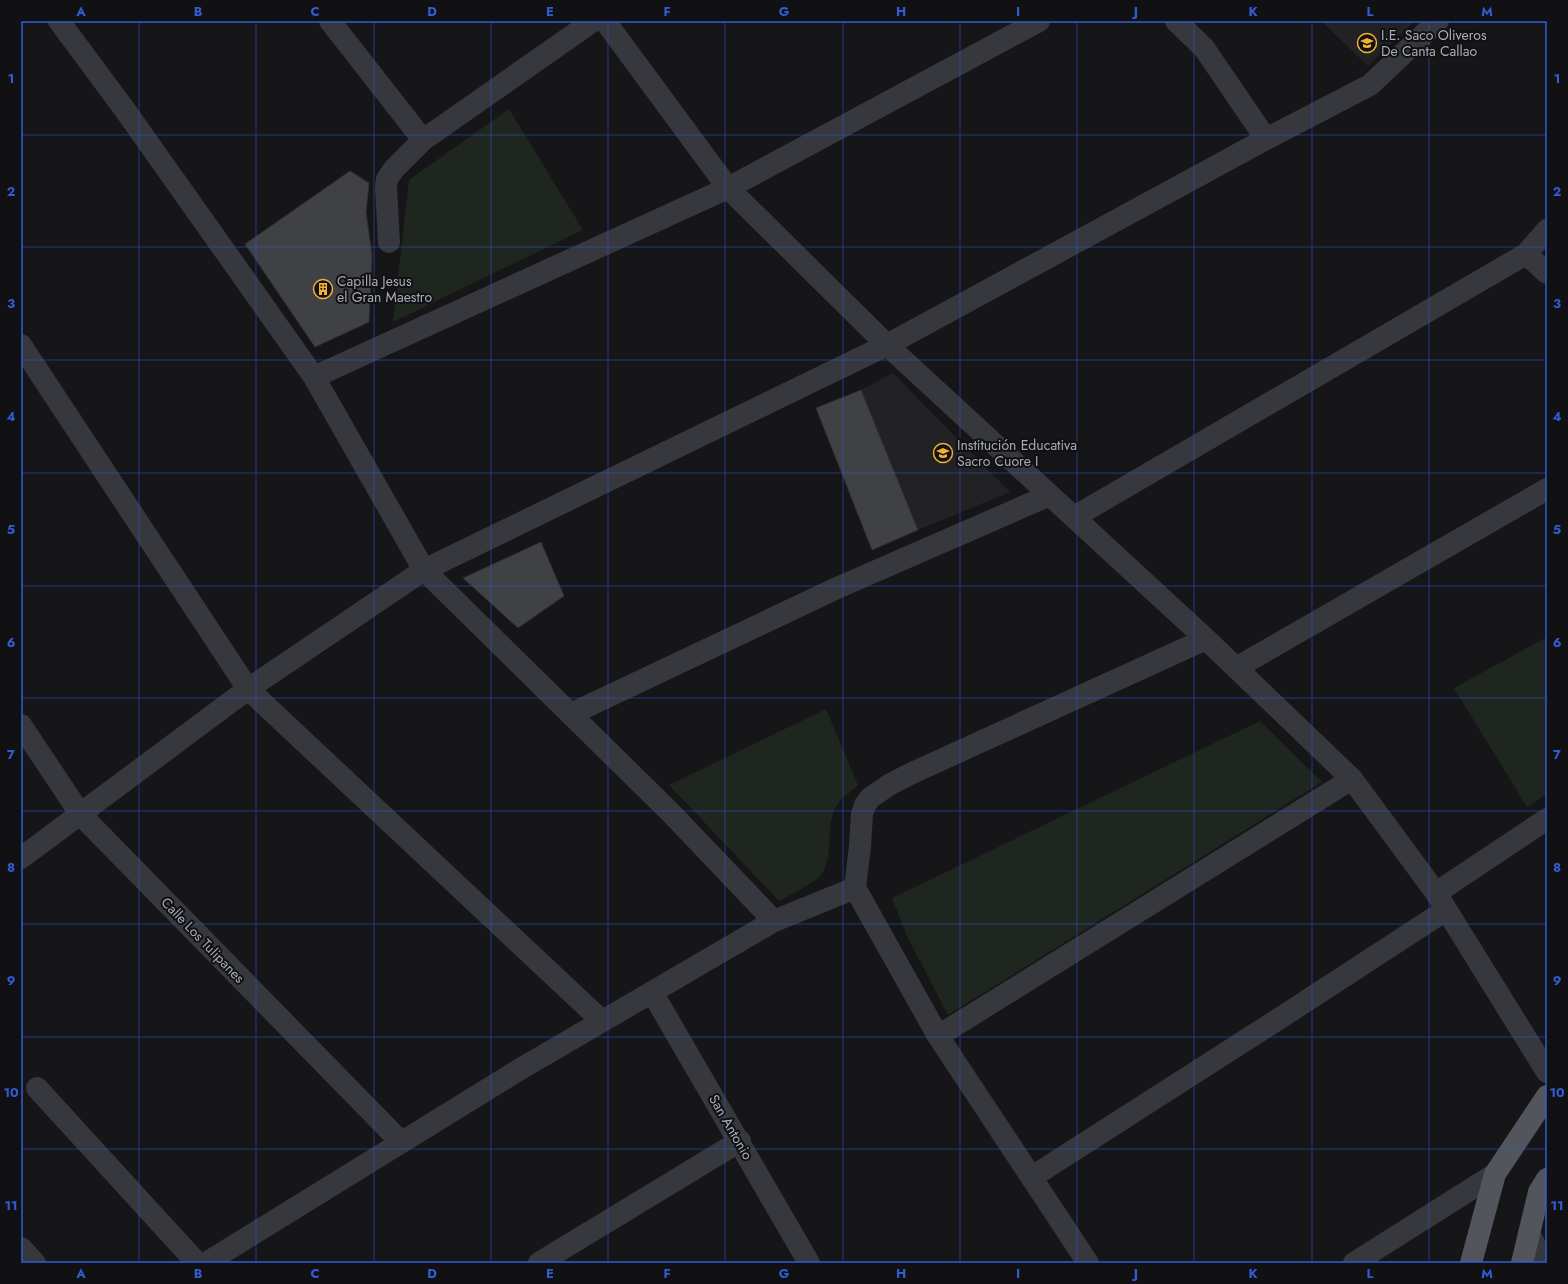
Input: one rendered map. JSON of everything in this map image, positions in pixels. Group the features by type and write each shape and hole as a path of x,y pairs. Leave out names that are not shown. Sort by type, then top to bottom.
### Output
{"main road":[{"path":"1471,1263 1495,1174 1547,1096"},
{"path":"1522,1263 1539,1192 1547,1179"}],"street":[{"path":"59,21 125,110 314,377 424,570 671,813 774,921"},
{"path":"330,21 423,140"},
{"path":"389,242 386,188 387,179 394,169 423,140 593,21"},
{"path":"605,21 728,188 887,345 1206,639 1352,779 1441,901 1547,1072"},
{"path":"314,377 728,188 1039,21"},
{"path":"1176,21 1204,48 1266,139"},
{"path":"21,858 248,689 424,570 887,345 1266,139 1370,85 1438,21"},
{"path":"1074,518 1526,254 1547,230"},
{"path":"1526,254 1547,273"},
{"path":"21,344 248,689 602,1021"},
{"path":"1236,668 1547,489"},
{"path":"572,714 837,588 1050,495"},
{"path":"1088,1263 938,1036 855,888 862,814 865,805 870,798 910,774 1206,639"},
{"name":"Calle Los Tulipanes","path":"21,725 81,814 401,1142"},
{"path":"938,1036 1352,779"},
{"path":"1032,1177 1274,1022 1441,901 1547,819"},
{"path":"206,1263 522,1068 774,921 855,888"},
{"name":"San Antonio","path":"652,992 740,1141 809,1263"},
{"path":"37,1088 197,1263"},
{"path":"539,1263 740,1141"},
{"path":"1354,1263 1495,1174"},
{"path":"1529,1233 1544,1263"},
{"path":"21,1248 35,1263"}],"shaded area":[{"name":"I.E. Saco Oliveros De Canta Callao","path":"1321,21 1414,21 1368,66"},
{"path":"509,109 583,230 393,322 409,180"},
{"path":"893,373 1010,492 918,530 861,390"},
{"path":"1547,637 1547,794 1527,807 1454,688"},
{"path":"826,709 858,785 839,802 834,810 830,829 828,858 821,875 808,885 779,901 669,785"},
{"path":"1260,721 1322,782 948,1015 907,936 892,898"}],"building":[{"name":"Capilla Jesus el Gran Maestro","path":"350,171 369,183 366,212 372,255 369,322 315,347 245,244"},
{"path":"861,390 918,530 872,550 816,408"},
{"path":"541,542 564,596 518,628 463,578"}],"place":[{"name":"I.E. Saco Oliveros De Canta Callao","path":"1367,43"},
{"name":"Capilla Jesus el Gran Maestro","path":"323,289"},
{"name":"Institución Educativa Sacro Cuore I","path":"943,453"}]}
